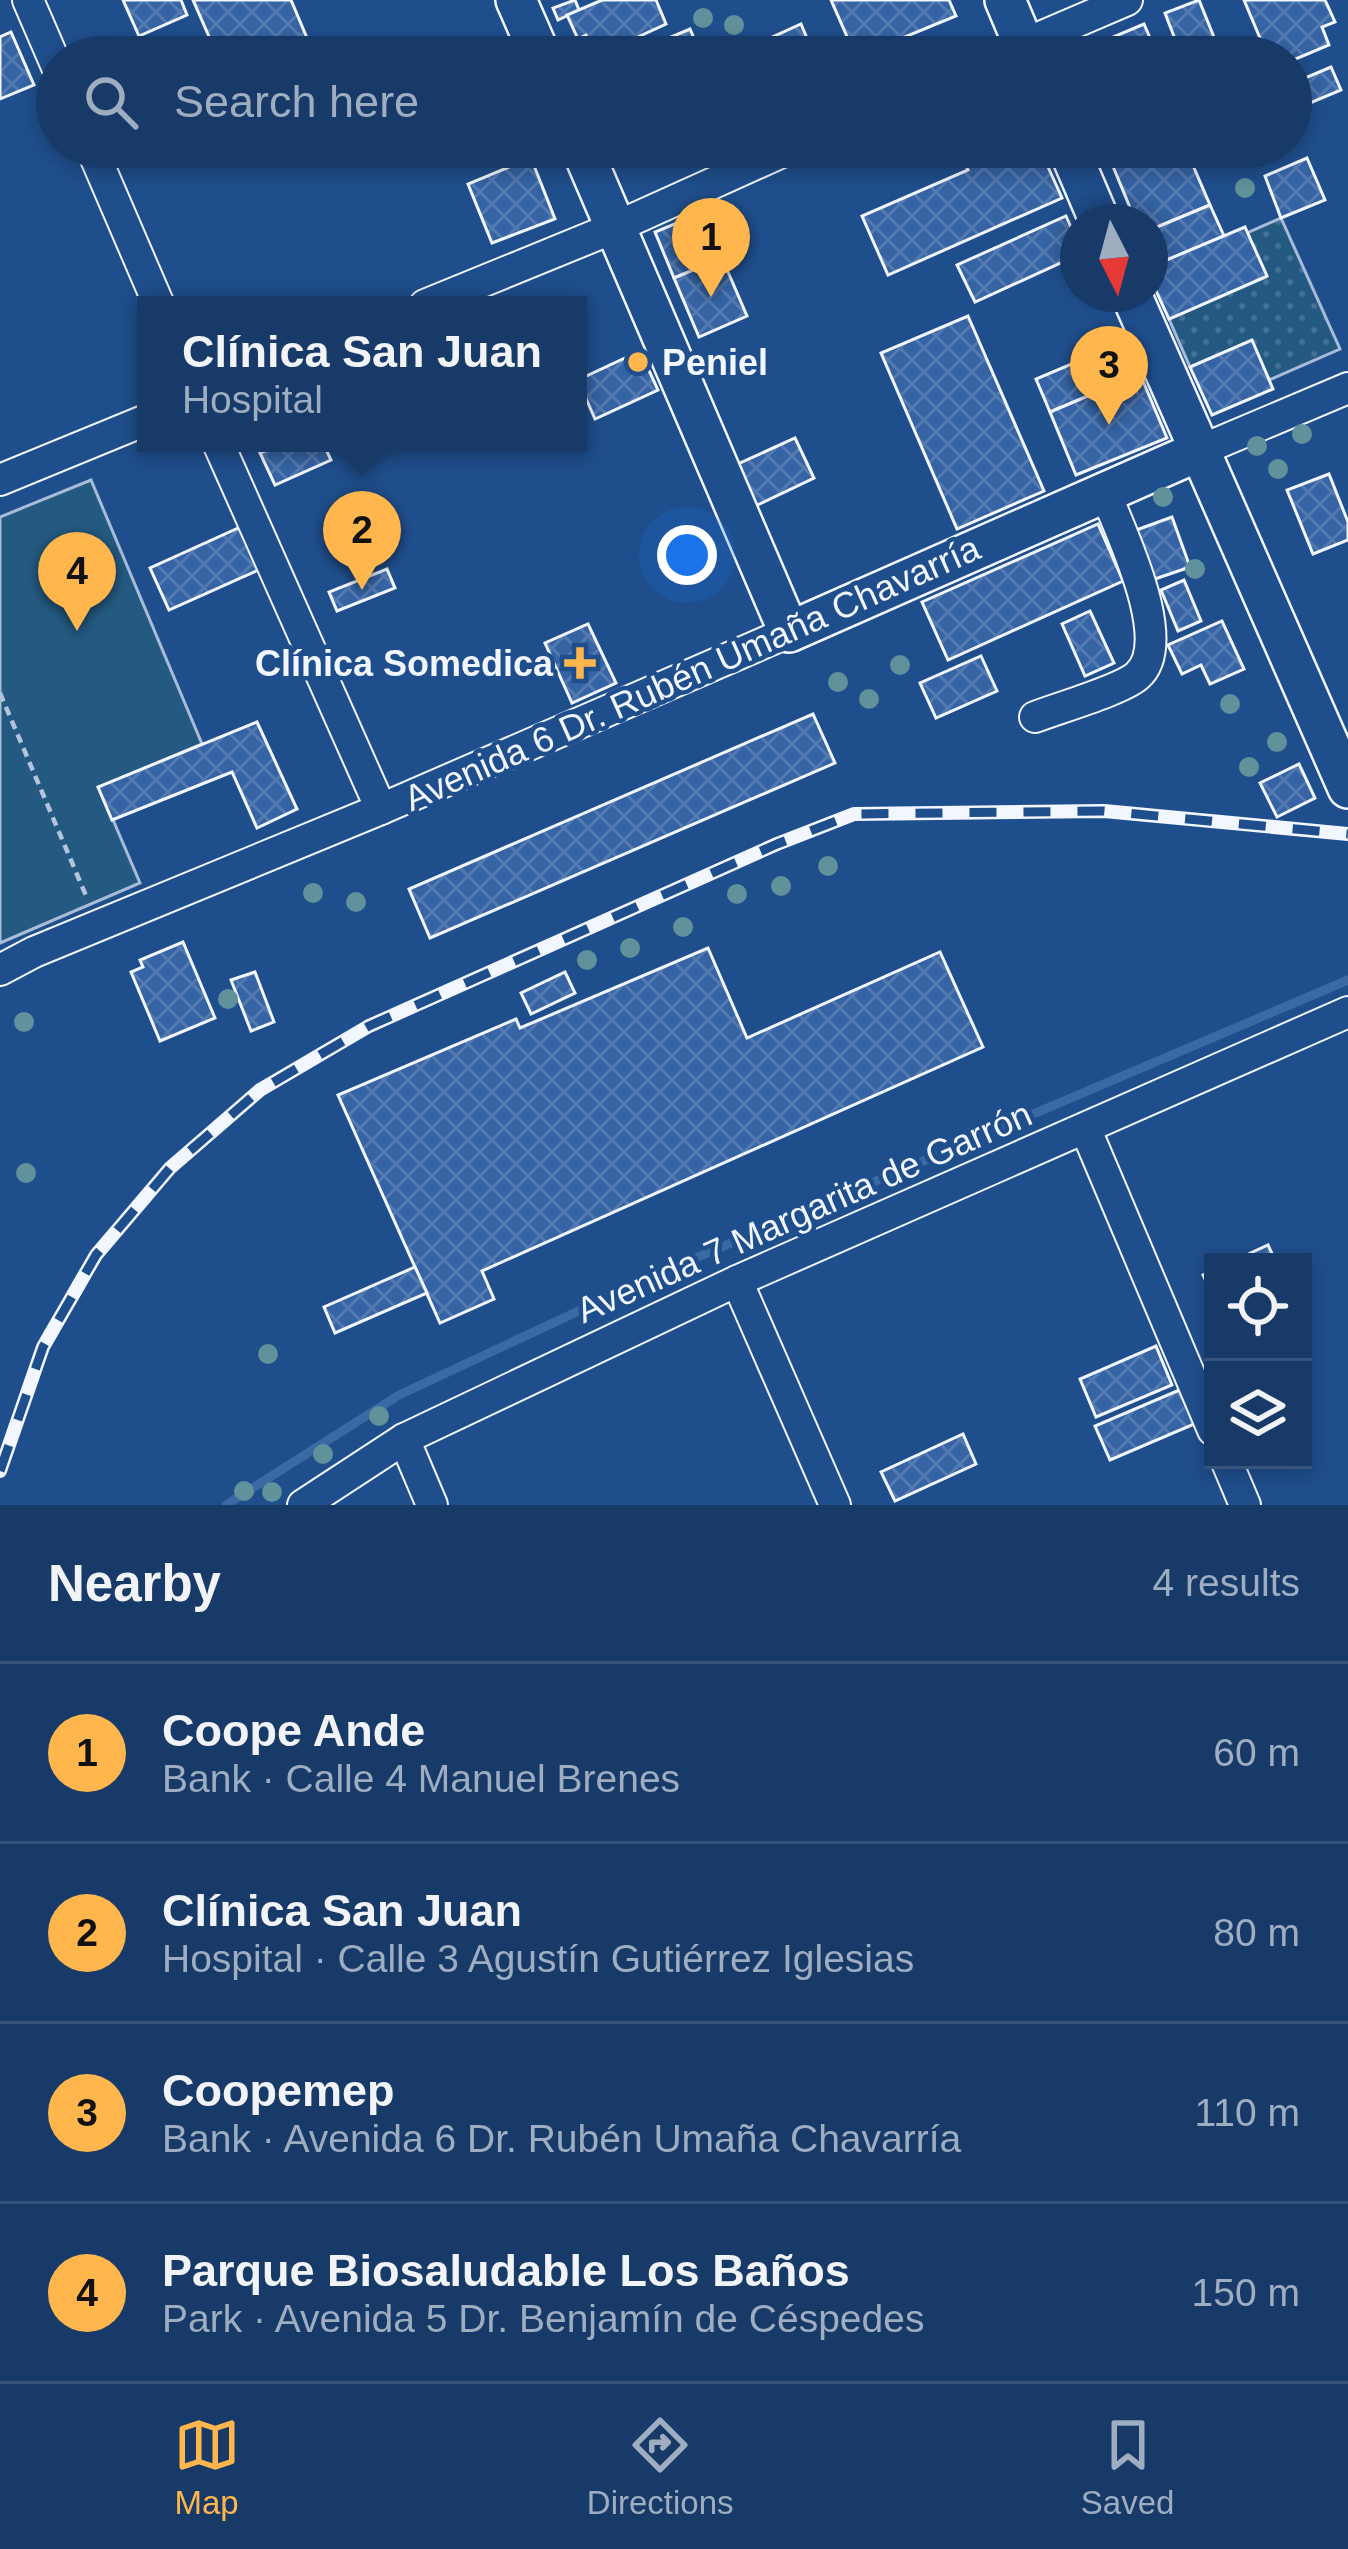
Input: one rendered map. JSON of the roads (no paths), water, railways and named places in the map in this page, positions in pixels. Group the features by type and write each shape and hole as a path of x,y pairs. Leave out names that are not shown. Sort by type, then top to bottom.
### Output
{"main road":[{"path":"517,0 533,36"},
{"path":"1005,0 1012,36"},
{"path":"590,168 789,632"},
{"path":"1077,168 1092,204"},
{"path":"1139,312 1348,788"},
{"name":"Avenida 6 Dr. Rubén Umaña Chavarría","path":"789,632 1199,451"}],"street":[{"path":"28,0 44,36"},
{"path":"1052,36 1127,0"},
{"path":"100,168 155,296"},
{"path":"447,296 747,168"},
{"name":"Avenida 6 Dr. Rubén Umaña Chavarría","path":"1199,451 1348,388"},
{"path":"0,480 137,424"},
{"path":"222,452 381,809"},
{"path":"1034,718 1136,677 1149,660 1147,606 1106,492"},
{"name":"Avenida 6 Dr. Rubén Umaña Chavarría","path":"0,970 789,632"},
{"name":"Avenida 7 Margarita de Garrón","path":"303,1505 404,1438 737,1281 1348,1012"},
{"path":"1086,1130 1204,1409"},
{"path":"737,1281 835,1505"},
{"path":"404,1438 432,1505"},
{"path":"1230,1469 1245,1505"}],"waterway":[{"path":"226,1505 399,1395 658,1274 1348,980"}],"railway":[{"path":"0,1471 43,1347 96,1255 170,1168 260,1090 369,1026 854,814 1104,811 1348,834"}],"place":[{"name":"Coope Ande","path":"711,297"},
{"name":"Peniel","path":"638,362"},
{"name":"Coopemep","path":"1109,425"},
{"name":"Clínica San Juan","path":"362,590"},
{"name":"Parque Biosaludable Los Baños","path":"77,631"},
{"name":"Clínica Somedica","path":"580,663"}]}
